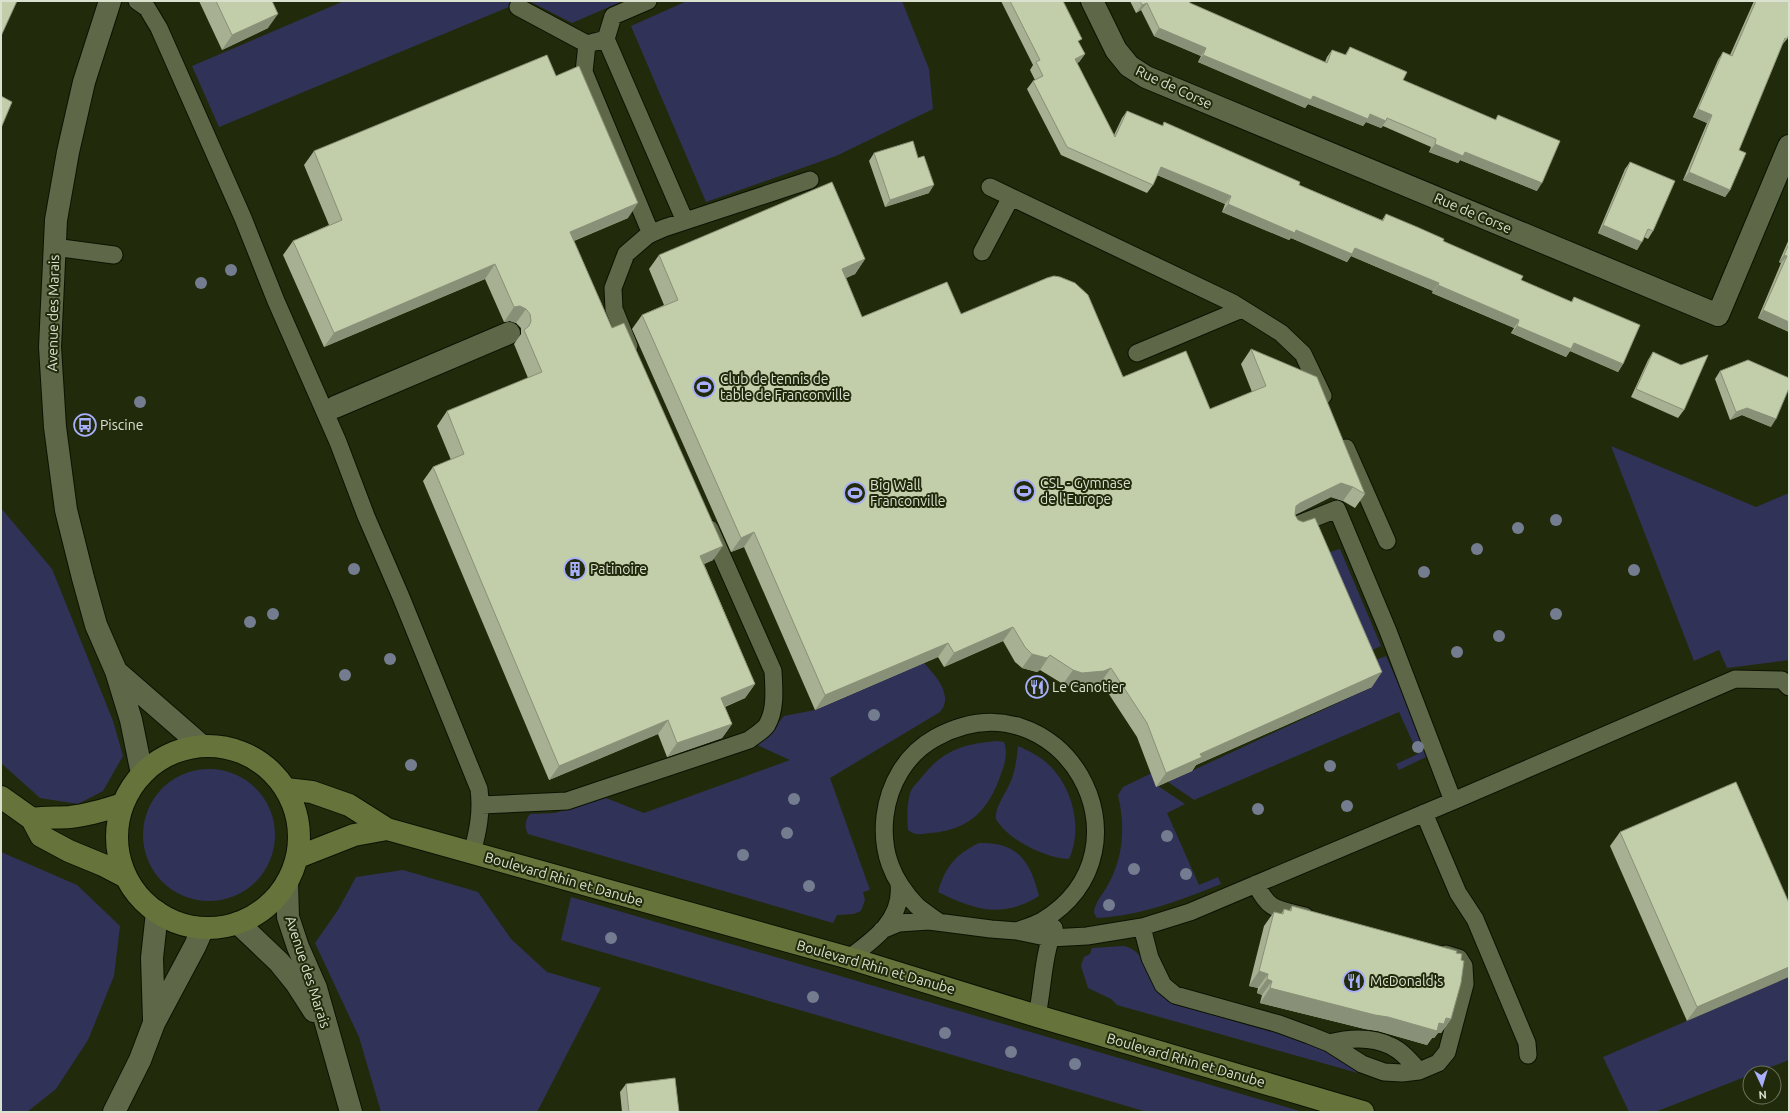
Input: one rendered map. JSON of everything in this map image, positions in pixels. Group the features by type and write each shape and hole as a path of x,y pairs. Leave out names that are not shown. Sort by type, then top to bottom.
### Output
{"main road":[{"path":"202,746 227,747 250,755 270,769 286,789 296,810 300,833 298,857 294,870 274,900 258,913 238,923 227,926 203,928 179,923 157,912 145,902 126,877 119,854 117,829 123,804 131,788 142,774 160,759 180,750 202,746"},
{"name":"Boulevard Rhin et Danube","path":"286,789 312,792 349,805 386,829 849,958 1036,1016 1364,1112"},
{"path":"1,797 32,819 42,836 69,851 103,865 126,877"},
{"path":"32,819 50,816 69,817 93,814 123,804"},
{"name":"Boulevard Rhin et Danube","path":"298,857 354,836 386,829"}],"street":[{"name":"Avenue des Marais","path":"110,1 84,82 68,152 56,220 50,347 55,427 66,510 96,625 116,671 131,720 142,774"},
{"name":"Rue de Corse","path":"1092,1 1116,50 1129,66 1146,77 1718,316 1789,146"},
{"path":"335,407 509,333"},
{"name":"Avenue des Marais","path":"116,671 202,746"},
{"name":"Avenue des Marais","path":"287,882 288,916 298,947 316,988 351,1112"},
{"path":"154,1024 152,958 157,912"},
{"name":"Avenue des Marais","path":"238,923 279,962 296,982 330,1037"},
{"path":"114,1112 140,1060 154,1024 203,928"}],"lane":[{"path":"137,1 147,8 159,28 244,218 276,301 338,442 366,516 479,789 482,805 479,826 472,853"},
{"path":"648,1 613,16 606,40 685,221"},
{"path":"518,7 587,44 606,40"},
{"path":"587,44 584,72 651,234"},
{"path":"634,358 614,310 613,288 626,254 651,234 685,221 810,180"},
{"path":"990,187 1233,303 1281,333 1303,354 1329,412"},
{"path":"982,252 1011,197"},
{"path":"54,247 114,255"},
{"path":"1137,353 1242,309"},
{"path":"1338,432 1387,541"},
{"path":"1294,526 1337,509 1388,631 1453,801"},
{"path":"482,805 567,801 749,740 766,726 771,714 774,671 705,517"},
{"path":"882,930 899,923 940,922 991,930 1017,931 1050,938 1087,936 1142,927 1190,912 1453,801 1735,679 1782,680 1789,687"},
{"path":"940,922 918,907 899,884 892,872 886,855 883,834 887,800 896,778 910,758 928,742 948,731 966,726 995,723 1017,726 1037,734 1054,744 1080,773 1089,791 1095,816 1096,829 1094,849 1088,867 1079,885 1063,905 1041,921 1017,931"},
{"path":"1424,813 1458,893 1475,920 1527,1043 1528,1055"},
{"path":"849,958 872,942 894,917 899,902 899,884"},
{"path":"1256,884 1263,898 1274,908 1316,920"},
{"path":"1036,1016 1050,938 1063,905"},
{"path":"1142,927 1153,965 1163,985 1175,995 1279,1024 1329,1043 1362,1064 1384,1072 1402,1073 1419,1071 1438,1063 1446,1052 1465,984 1464,966 1459,958 1432,950"},
{"path":"1329,1043 1348,1039 1366,1039 1391,1046 1402,1054 1419,1071"}],"shaded area":[{"path":"344,1 523,1 219,127 192,66"},
{"path":"529,1 623,1 572,23"},
{"path":"687,1 902,1 929,69 933,109 836,156 706,202 631,26"},
{"path":"1611,446 1756,507 1789,493 1789,660 1727,668 1719,650 1694,661"},
{"path":"1,508 52,569 113,721 123,756 103,791 78,804 40,798 1,763"},
{"path":"1340,549 1381,646 1359,656 1316,556"},
{"path":"1386,656 1430,755 1399,770 1396,764 1418,754 1399,712 1194,800 1168,782 1372,687 1363,665"},
{"path":"924,663 942,686 945,699 944,706 940,712 830,778 870,890 863,892 865,900 861,911 854,914 837,915 833,923 528,834 526,824 530,814 555,813 606,798 644,813 790,760 753,743 772,731 784,716 815,710"},
{"path":"997,741 1004,742 1006,758 1004,766 990,798 984,808 976,816 967,823 944,831 919,834 908,830 908,802 910,793 929,768 954,750 974,744"},
{"path":"1018,746 1038,756 1046,762 1057,774 1070,797 1075,822 1075,835 1069,859 1049,855 1018,841 1002,827 996,819 997,809 1014,772"},
{"path":"215,769 234,774 246,780 256,788 264,798 270,810 274,822 274,848 270,860 264,872 256,882 246,890 234,896 222,900 203,901 184,896 172,890 162,882 154,872 148,860 144,848 143,829 148,810 154,798 162,788 172,780 184,774 196,770"},
{"path":"1152,773 1156,787 1158,786 1185,804 1167,813 1199,885 1218,877 1221,884 1145,911 1113,917 1097,918 1094,913 1094,909 1114,872 1118,862 1122,840 1122,817 1118,795 1123,787"},
{"path":"979,843 1004,846 1013,850 1020,856 1031,873 1039,896 1013,908 1001,910 976,907 938,892 944,875 952,862 971,847"},
{"path":"1,852 77,885 120,926 114,976 88,1040 56,1089 27,1112 1,1112"},
{"path":"403,870 478,892 511,939 547,972 601,988 537,1112 381,1112 359,1037 315,943 338,910 356,877"},
{"path":"571,897 1303,1112 1147,1112 561,940"},
{"path":"1124,946 1130,948 1140,956 1155,986 1315,1044 1348,1064 1358,1073 1117,1005 1111,999 1088,988 1081,966 1084,957 1090,954 1092,948"},
{"path":"1789,977 1789,1060 1776,1065 1742,1065 1742,1078 1655,1112 1629,1112 1603,1057"}],"building":[{"path":"1,1 17,1 1,36"},
{"path":"216,1 272,1 278,14 232,35"},
{"path":"1010,1 1063,1 1082,39 1078,41 1085,54 1075,59 1115,137 1127,111 1163,126 1164,122 1300,182 1299,185 1383,221 1386,214 1417,227 1444,239 1443,241 1523,276 1521,280 1572,302 1574,297 1640,325 1623,364 1574,343 1571,349 1517,326 1519,320 1438,285 1439,283 1355,248 1352,254 1296,230 1295,233 1228,204 1231,196 1161,167 1153,185 1067,147 1033,81 1043,76 1036,62 1040,60"},
{"path":"1140,1 1189,1 1190,3 1327,63 1332,50 1346,55 1350,47 1407,72 1403,80 1496,120 1498,115 1560,141 1542,183 1465,152 1463,156 1435,144 1436,139 1387,118 1386,121 1370,114 1368,119 1313,96 1311,100 1203,55 1206,48 1159,28 1147,3 1142,5"},
{"path":"1756,1 1789,1 1789,34 1787,39 1785,38 1739,150 1746,153 1730,190 1689,172 1712,115 1698,109 1723,52 1732,56"},
{"path":"547,55 556,76 579,66 638,203 570,232 612,328 624,323 723,546 700,556 755,684 721,698 732,724 677,743 668,720 559,766 433,467 464,454 447,411 542,372 524,330 529,326 531,321 530,314 526,309 520,306 514,307 495,264 334,333 293,241 342,220 314,151"},
{"path":"1,96 12,102 1,128"},
{"path":"913,141 918,158 924,156 934,185 890,200 874,153"},
{"path":"1630,162 1675,181 1653,231 1648,229 1642,242 1603,225"},
{"name":"CSL - Gymnase de l'Europe","path":"832,182 865,259 842,269 862,317 947,282 961,314 1054,276 1075,283 1088,295 1123,377 1186,351 1210,409 1266,386 1251,349 1317,377 1365,494 1353,487 1341,483 1300,503 1296,506 1295,515 1298,520 1303,522 1315,518 1382,672 1200,754 1202,757 1166,773 1147,723 1111,668 1104,671 1082,673 1073,670 1050,655 1047,658 1032,654 1025,647 1013,627 954,653 948,643 825,695 754,532 741,538 642,315 678,300 659,255"},
{"path":"1789,244 1789,322 1763,310 1787,256 1784,255"},
{"path":"1653,352 1681,365 1708,355 1684,410 1636,389"},
{"path":"1748,360 1789,378 1789,388 1776,419 1747,408 1736,412 1720,371"},
{"path":"1736,782 1789,903 1789,967 1697,1007 1620,832"},
{"name":"McDonald's","path":"1292,906 1457,951 1456,953 1462,954 1461,960 1464,961 1461,983 1451,1019 1446,1018 1444,1024 1439,1023 1437,1031 1388,1017 1270,988 1272,981 1267,979 1268,974 1259,971 1274,912 1283,914 1284,909 1291,911"},
{"path":"675,1078 679,1112 629,1112 626,1084"}],"place":[{"name":"Club de tennis de table de Franconville","path":"704,387"},
{"name":"Piscine","path":"85,425"},
{"name":"CSL - Gymnase de l'Europe","path":"1024,491"},
{"name":"Big Wall Franconville","path":"855,493"},
{"name":"Patinoire","path":"575,569"},
{"name":"Le Canotier","path":"1037,687"},
{"name":"McDonald's","path":"1354,981"}]}
